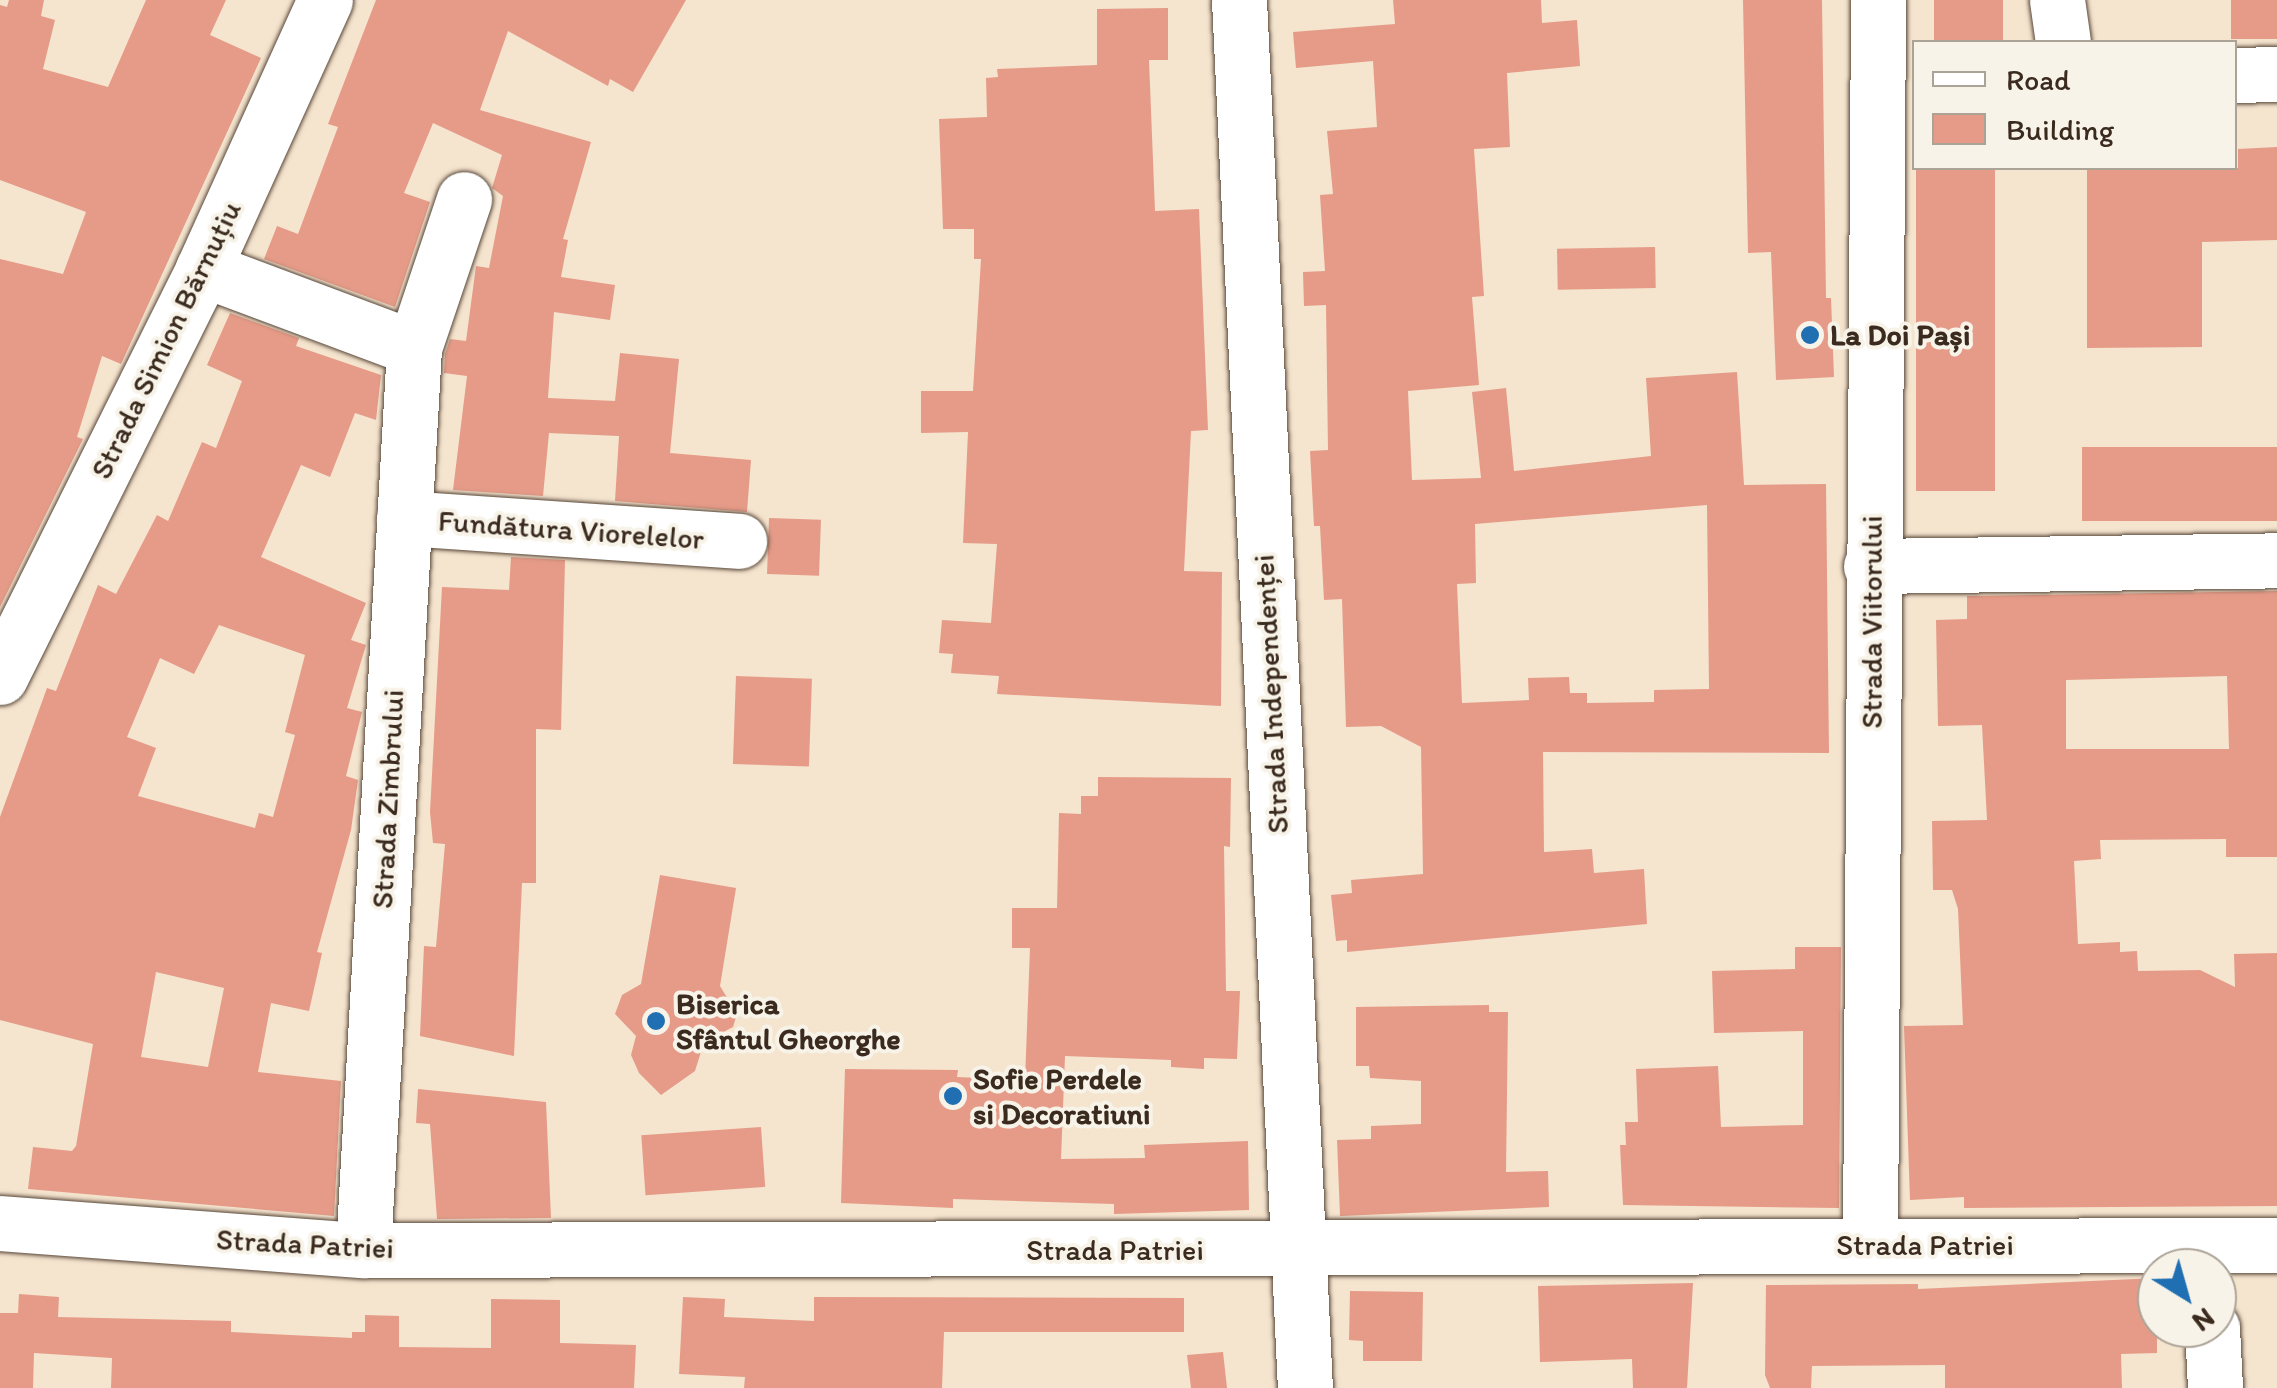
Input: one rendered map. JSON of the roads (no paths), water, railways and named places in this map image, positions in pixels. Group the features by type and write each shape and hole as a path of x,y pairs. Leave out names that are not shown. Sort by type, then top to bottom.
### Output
{"street":[{"name":"Strada Simion Bărnuțiu","path":"0,677 203,269 325,0"},
{"name":"Strada Independenței","path":"1240,0 1305,1388"},
{"name":"Strada Viitorului","path":"1870,1244 1871,566 1878,0"},
{"path":"2057,0 2063,40"},
{"path":"2237,74 2277,74"},
{"name":"Strada Zimbrului","path":"363,1250 414,348 464,199"},
{"path":"203,269 414,348"},
{"name":"Fundătura Viorelelor","path":"404,518 738,541"},
{"path":"1871,566 2277,560"},
{"name":"Strada Patriei","path":"0,1223 363,1250 1297,1250 1870,1244 2241,1257"},
{"path":"2213,1348 2215,1388"}],"place":[{"name":"La Doi Pași","path":"1810,335"},
{"name":"Biserica Sfântul Gheorghe","path":"656,1021"},
{"name":"Sofie Perdele si Decoratiuni","path":"953,1096"}]}
